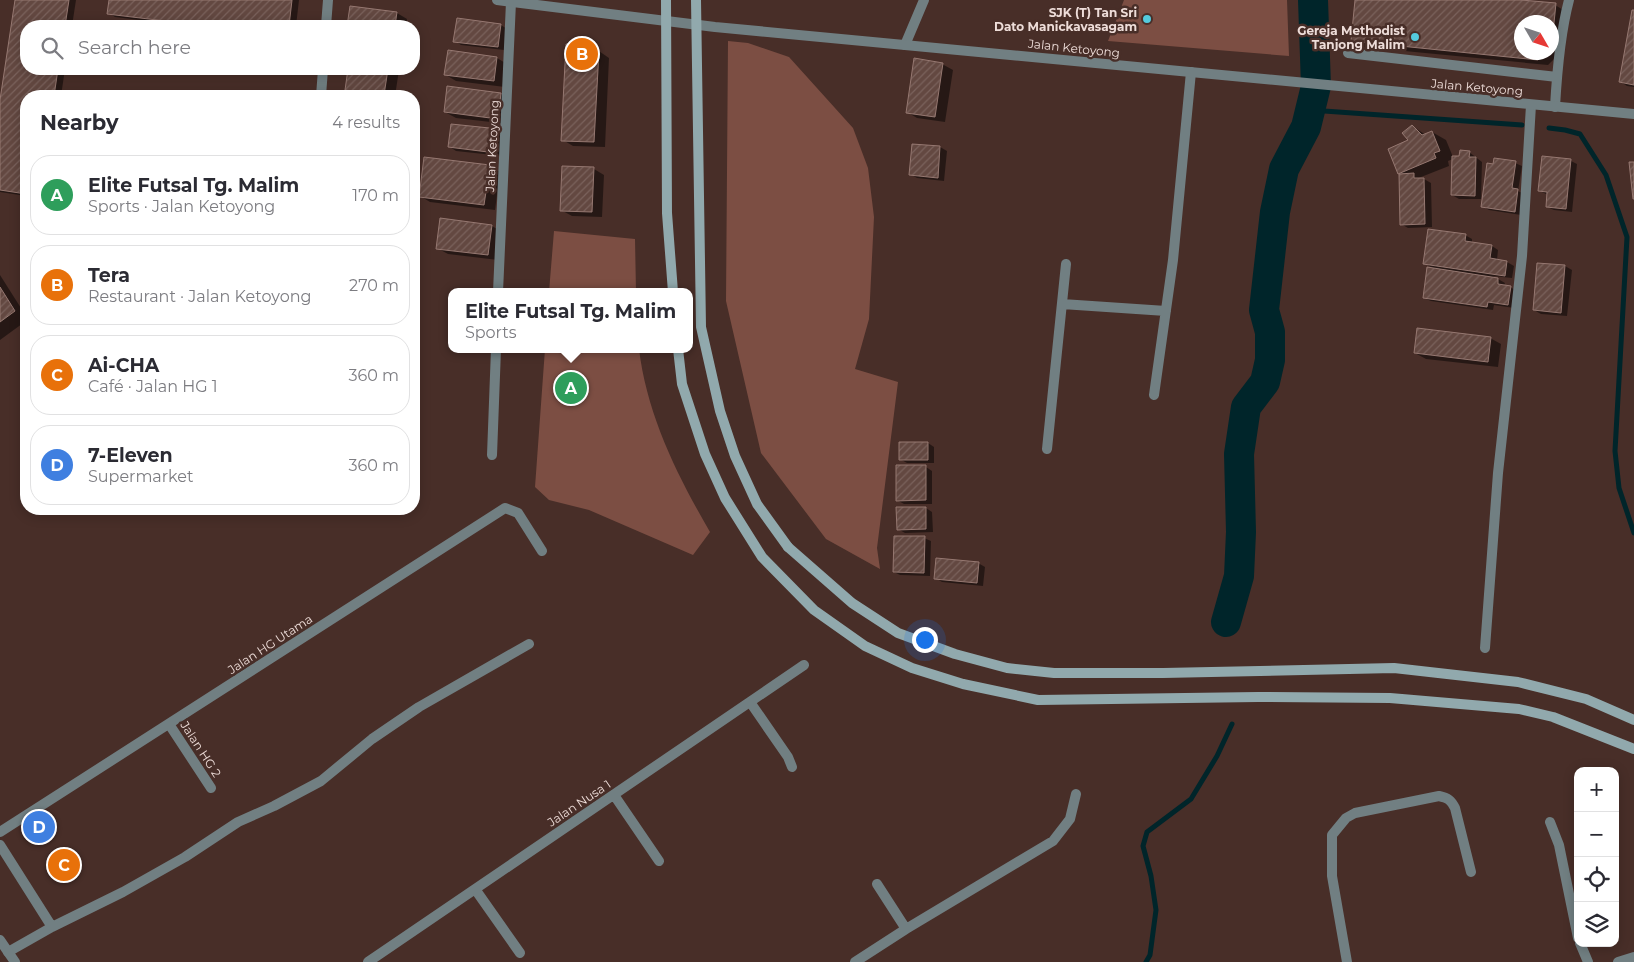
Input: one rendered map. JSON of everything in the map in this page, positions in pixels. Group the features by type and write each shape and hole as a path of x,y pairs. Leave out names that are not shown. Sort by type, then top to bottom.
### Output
{"main road":[{"path":"666,0 667,213 673,288"},
{"path":"696,0 701,327 720,411 735,456 757,504 788,547 852,603 898,632 954,654 1007,668 1054,672 1394,668 1518,682 1586,699 1634,720"},
{"path":"678,353 682,384 705,454 725,498 762,557 814,610 865,646 912,668 963,684 1038,700 1249,697 1390,698 1519,709 1553,717 1634,749"}],"street":[{"path":"326,20 328,0"},
{"name":"Jalan Ketoyong","path":"497,0 716,27 1634,114"},
{"path":"905,45 924,0"},
{"path":"1555,107 1565,12 1569,0"},
{"name":"Jalan Ketoyong","path":"498,288 511,2"},
{"path":"1348,53 1557,77"},
{"path":"1154,395 1173,260 1191,72"},
{"path":"321,90 323,75"},
{"path":"1484,648 1498,473 1522,256 1531,105"},
{"path":"1047,449 1066,264"},
{"path":"1062,304 1166,311"},
{"path":"492,455 496,353"},
{"name":"Jalan HG Utama","path":"0,832 505,508 518,513 542,550"},
{"path":"8,952 52,927 123,892 185,857 238,822 274,806 321,781 372,739 419,707 529,644"},
{"name":"Jalan Nusa 1","path":"368,962 804,665"},
{"path":"750,702 788,757 792,767"},
{"name":"Jalan HG 2","path":"169,724 211,788"},
{"path":"855,962 906,928 1053,840 1070,819 1076,794"},
{"path":"614,795 659,861"},
{"path":"1348,962 1332,876 1332,835 1346,818 1364,811 1439,796 1446,798 1451,801 1455,808 1471,872"},
{"path":"1550,822 1559,845 1574,918"},
{"path":"0,845 52,927"},
{"path":"877,884 906,928"},
{"path":"476,888 520,953"},
{"path":"0,940 15,962"},
{"path":"1582,947 1588,962"},
{"path":"1618,962 1634,957"}],"shaded area":[{"path":"1124,0 1287,0 1289,56 1108,41"},
{"path":"728,41 748,43 789,57 853,128 868,168 874,217 869,319 855,369 898,382 877,548 880,569 826,539 761,453 726,301"},
{"path":"554,231 635,239 636,288 549,288"},
{"path":"545,353 640,353 649,397 665,444 686,489 710,532 693,555 589,510 549,500 535,487"}],"building":[{"path":"15,0 69,0 66,20 20,20 20,75 57,75 55,90 20,90 20,193 0,190 0,100"},
{"path":"109,0 292,0 290,20 157,20 107,14"},
{"path":"1355,0 1521,0 1556,3 1555,15 1514,15 1514,58 1351,41"},
{"path":"350,6 397,12 396,20 348,20"},
{"path":"1632,10 1634,10 1634,85 1619,82"},
{"path":"457,18 501,24 498,47 453,42"},
{"path":"566,44 593,46 599,51 594,142 561,141"},
{"path":"448,50 497,57 494,81 444,75"},
{"path":"914,58 943,63 935,117 906,113"},
{"path":"347,75 387,75 385,90 345,90"},
{"path":"447,86 501,93 498,119 444,112"},
{"path":"451,124 499,129 496,153 448,147"},
{"path":"1412,125 1422,135 1432,131 1440,151 1434,153 1436,158 1398,174 1388,149 1408,140 1402,133"},
{"path":"912,144 940,146 938,178 909,175"},
{"path":"1460,150 1470,151 1469,157 1476,157 1475,196 1451,195 1452,156 1459,156"},
{"path":"1542,156 1571,159 1566,209 1546,207 1547,192 1538,191"},
{"path":"424,157 490,165 484,205 420,197"},
{"path":"1494,158 1516,161 1512,188 1518,189 1515,212 1481,207 1487,163 1493,164"},
{"path":"1629,162 1634,162 1634,199 1633,199"},
{"path":"562,166 594,167 592,212 560,211"},
{"path":"1414,173 1414,178 1424,178 1425,224 1400,225 1399,174"},
{"path":"440,218 492,225 488,255 436,249"},
{"path":"1428,229 1466,234 1465,241 1492,245 1490,258 1507,261 1505,276 1423,264"},
{"path":"1537,263 1565,265 1561,313 1533,310"},
{"path":"1427,267 1498,278 1498,284 1511,286 1508,305 1488,302 1487,307 1423,298"},
{"path":"0,287 15,311 0,322"},
{"path":"1417,328 1491,337 1488,362 1414,353"},
{"path":"899,442 928,442 928,460 899,460"},
{"path":"896,465 926,465 926,500 896,501"},
{"path":"896,507 926,507 926,529 897,530"},
{"path":"894,536 925,536 924,573 893,572"},
{"path":"936,558 979,562 977,583 934,579"}],"waterway":[{"path":"1226,622 1239,576 1241,532 1239,454 1246,407 1265,382 1270,360 1270,332 1264,310 1275,212 1284,169 1306,127 1316,86 1313,0"},
{"path":"1310,110 1522,125"},
{"path":"1549,128 1580,134 1606,175 1627,237 1615,451 1619,488 1634,533"},
{"path":"1146,962 1150,955 1156,910 1151,876 1143,846 1147,832 1191,799 1217,756 1232,724"}],"place":[{"name":"SJK (T) Tan Sri Dato Manickavasagam","path":"1147,19"},
{"name":"Gereja Methodist Tanjong Malim","path":"1415,37"},
{"name":"Tera","path":"582,54"},
{"name":"Elite Futsal Tg. Malim","path":"571,388"},
{"name":"7-Eleven","path":"39,827"},
{"name":"Ai-CHA","path":"64,865"}]}
